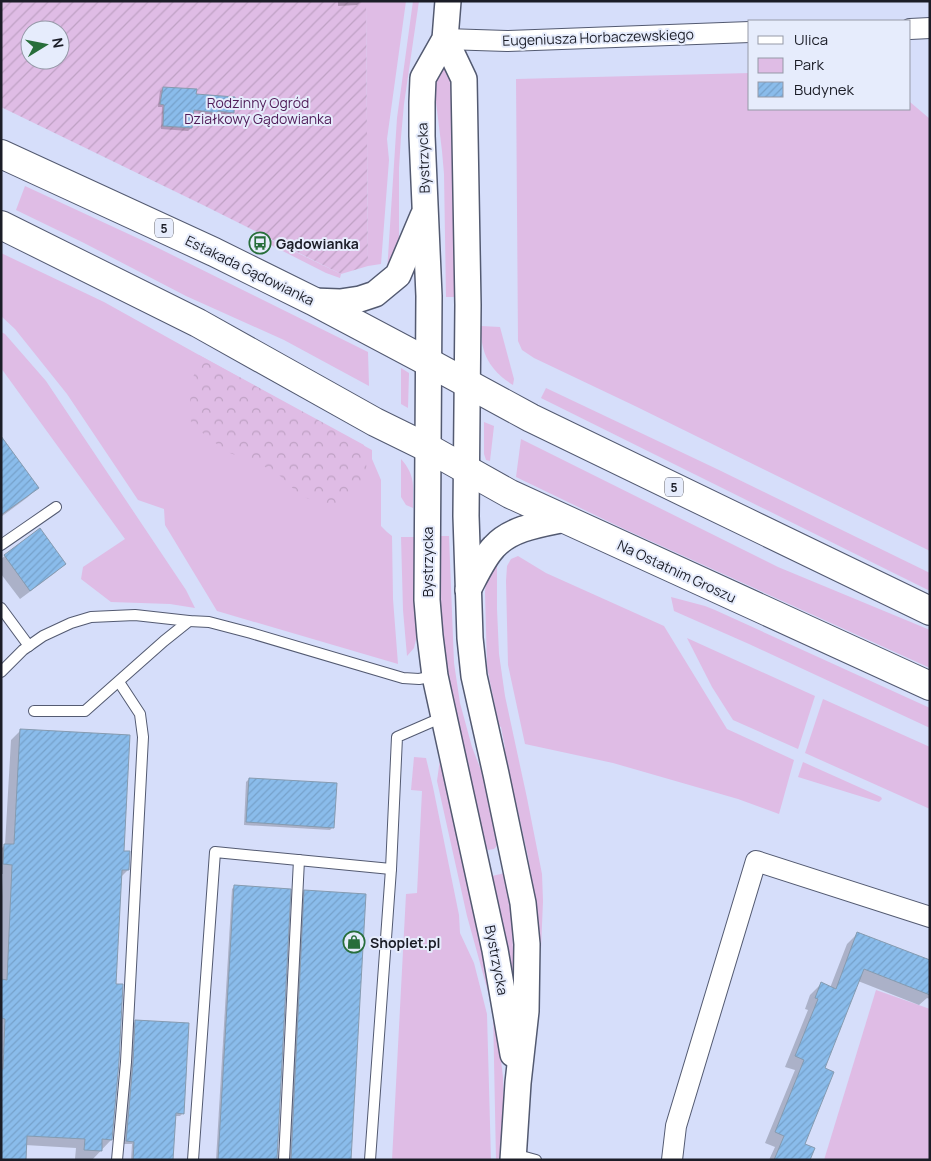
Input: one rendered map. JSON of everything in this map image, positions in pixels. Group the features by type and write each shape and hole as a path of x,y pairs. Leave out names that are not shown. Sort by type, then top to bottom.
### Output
{"main road":[{"name":"Estakada Gądowianka","path":"7,156 214,252 468,382"},
{"path":"1,225 198,323 375,422 428,448"},
{"name":"5","path":"468,382 537,421 930,611"},
{"name":"Na Ostatnim Groszu","path":"428,448 510,494 930,686"}],"street":[{"name":"Bystrzycka","path":"448,1 445,39 424,78 422,102 429,296 427,600 435,676 495,950 518,1083 521,1158"},
{"path":"911,29 930,28"},
{"name":"Eugeniusza Horbaczewskiego","path":"445,39 507,41 748,32"},
{"name":"Bystrzycka","path":"445,39 464,79 468,301 466,522 470,638 474,676 523,903 526,944 526,1012 518,1083"},
{"path":"313,301 340,302 360,299 375,294 398,275 426,209"},
{"path":"468,590 494,546 501,540 525,528 565,519"},
{"path":"473,845 482,858 494,861 506,855 509,840"},
{"path":"672,1160 676,1126 756,861 930,917"}],"lane":[{"path":"1,545 56,507"},
{"path":"1,608 29,646"},
{"path":"1,672 23,650 43,636 71,623 92,617 134,615 209,622 403,678 435,676"},
{"path":"34,712 86,711 189,621"},
{"path":"118,682 140,714 144,737 118,1160"},
{"path":"370,1160 391,869 397,737 444,716"},
{"path":"193,1160 215,852 391,869"},
{"path":"284,1160 299,860"}],"green space":[{"name":"Rodzinny Ogród Działkowy Gądowianka","path":"1,1 366,1 368,266 341,274 1,107"},
{"path":"366,1 406,1 387,139 389,160 381,264 368,266"},
{"path":"413,1 419,1 401,137 399,246 387,272 397,118"},
{"path":"445,61 452,69 455,297 446,297 444,174 435,94 435,82"},
{"path":"748,73 748,110 911,110 911,103 930,119 930,551 534,358 522,350 518,341 516,79"},
{"path":"25,186 148,243 368,352 369,386 284,340 186,296 16,210"},
{"path":"265,237 341,274 340,278 326,273 263,241"},
{"path":"1,253 104,302 372,450 372,459 381,480 381,526 392,536 393,599 398,664 217,611 165,525 164,509 138,500 67,394 15,329 1,316"},
{"path":"481,326 500,327 514,379 513,385 498,374 488,360 482,345"},
{"path":"1,332 5,334 46,381 186,590 195,608 170,604 111,602 81,579 83,567 125,539 1,368"},
{"path":"199,355 364,445 368,480 353,495 331,507 301,496 278,474 258,463 227,452 191,424 190,390"},
{"path":"401,368 409,373 408,408 401,404"},
{"path":"546,388 930,573 930,591 541,398"},
{"path":"484,422 494,426 490,461 486,460 484,454"},
{"path":"521,439 778,567 930,630 930,668 622,528 516,477"},
{"path":"401,459 411,476 413,508 406,505 401,497"},
{"path":"439,536 449,536 454,663 460,703 472,747 484,778 498,842 494,849 488,850 485,846 444,653 440,595"},
{"path":"401,537 414,537 414,590 417,635 414,648 407,656 403,610"},
{"path":"518,556 546,573 664,626 727,729 794,760 779,814 738,799 613,763 525,744 508,665 507,566 511,559"},
{"path":"497,559 499,654 505,696 542,874 541,949 528,857 487,667 486,580"},
{"path":"671,597 715,610 930,708 930,728 674,611"},
{"path":"687,638 815,696 798,749 733,720 712,687"},
{"path":"823,699 930,747 930,809 805,753"},
{"path":"414,757 426,758 459,915 460,933 474,963 487,1014 491,1160 392,1160 406,894 417,893 422,791 411,790"},
{"path":"440,759 495,1010 503,1077 504,1114 500,1160 496,1160 493,1010 467,916 437,781"},
{"path":"803,762 882,799 879,802 798,777"},
{"path":"505,873 512,914 514,990 492,876"},
{"path":"876,990 930,1009 930,1160 824,1160"}],"building":[{"path":"163,87 197,89 196,94 235,97 234,113 194,110 192,128 163,126 164,105 160,104"},
{"path":"1,436 39,488 1,515"},
{"path":"40,528 66,564 30,591 4,555"},
{"path":"20,729 130,735 124,851 130,851 129,870 122,870 116,984 123,984 112,1140 102,1139 102,1151 84,1150 85,1139 27,1136 26,1160 1,1160 1,1069 3,1069 5,1019 1,1018 1,979 7,980 12,865 3,864 4,844 14,844"},
{"path":"249,778 337,783 334,828 246,822"},
{"path":"234,885 291,889 277,1160 218,1160"},
{"path":"304,890 366,894 351,1160 291,1160"},
{"path":"857,932 930,960 930,995 864,969 825,1068 834,1072 805,1144 815,1148 810,1160 774,1160 784,1136 775,1132 804,1060 795,1056 818,999 815,998 821,982 836,989"},
{"path":"135,1020 189,1023 184,1114 176,1113 173,1160 133,1160 134,1142 126,1141"}],"place":[{"name":"Gądowianka","path":"260,243"},
{"name":"Shoplet.pl","path":"354,942"}]}
